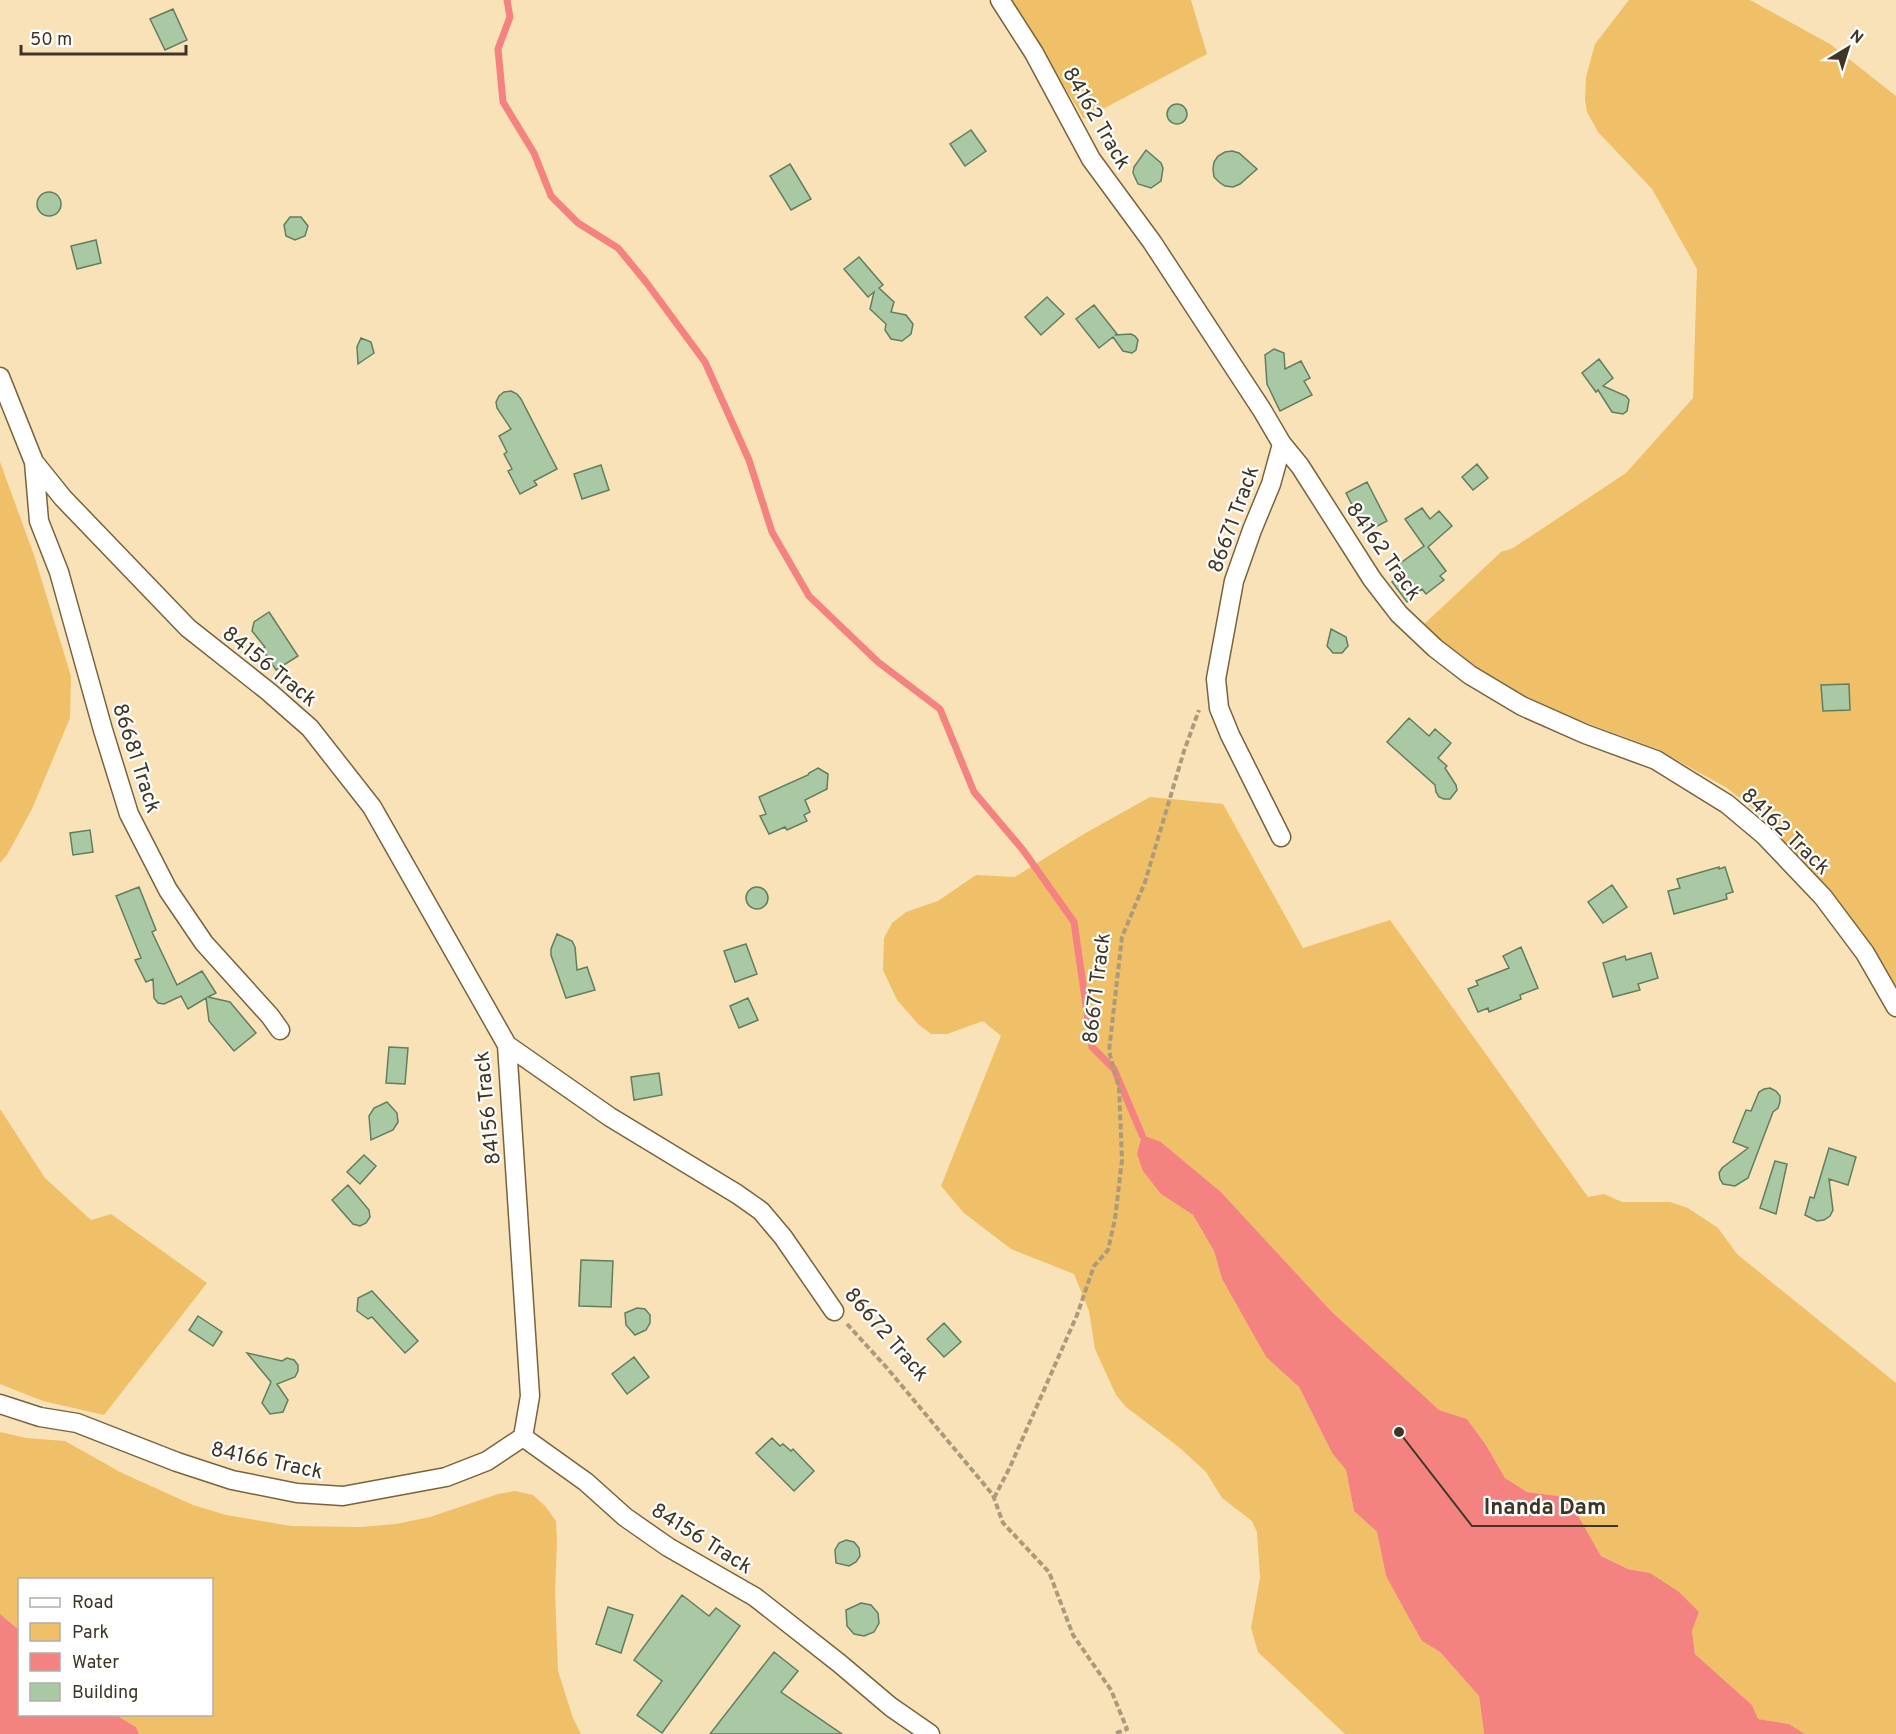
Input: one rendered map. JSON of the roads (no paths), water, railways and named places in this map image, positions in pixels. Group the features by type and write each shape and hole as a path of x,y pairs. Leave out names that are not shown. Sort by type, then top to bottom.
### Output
{"street":[{"name":"84162 Track","path":"1000,0 1034,53 1091,159 1152,242 1282,444 1300,466 1372,579 1399,614 1470,675 1522,706 1585,734 1656,760 1727,804 1764,835 1823,897 1865,953 1896,1007"},
{"name":"84156 Track","path":"0,377 34,462 63,498 188,628 269,692 310,728 372,807 507,1045 530,1396 523,1437 586,1482 625,1517 668,1547 755,1598 839,1663 891,1707 930,1734"},
{"name":"86671 Track","path":"1281,837 1230,735 1220,708 1216,679 1233,581 1271,484 1282,444"},
{"name":"86681 Track","path":"34,462 39,521 59,572 129,814 168,890 204,943 280,1030"},
{"name":"86672 Track","path":"507,1045 610,1117 761,1211 783,1237 834,1311"},
{"name":"84166 Track","path":"0,1404 40,1417 77,1423 177,1462 232,1480 297,1493 343,1496 446,1477 487,1461 523,1437"}],"water":[{"path":"1142,1135 1161,1142 1221,1192 1332,1312 1439,1410 1467,1419 1486,1445 1505,1478 1527,1492 1559,1496 1573,1507 1601,1556 1628,1569 1650,1573 1679,1592 1699,1612 1692,1631 1695,1654 1752,1705 1758,1719 1789,1724 1805,1734 1484,1734 1479,1696 1440,1652 1422,1641 1386,1576 1377,1532 1354,1511 1346,1470 1332,1453 1299,1387 1266,1357 1222,1279 1214,1251 1193,1215 1161,1194 1143,1171 1137,1154"},
{"path":"0,1614 18,1629 18,1716 118,1716 136,1727 139,1734 0,1734"}],"waterway":[{"path":"507,0 510,17 498,49 503,102 534,153 551,196 578,223 618,248 705,362 749,460 772,532 809,596 878,662 940,709 974,792 1023,850 1074,922 1092,1047 1114,1069 1142,1135"}],"place":[{"name":"Inanda Dam","path":"1399,1432"}]}
